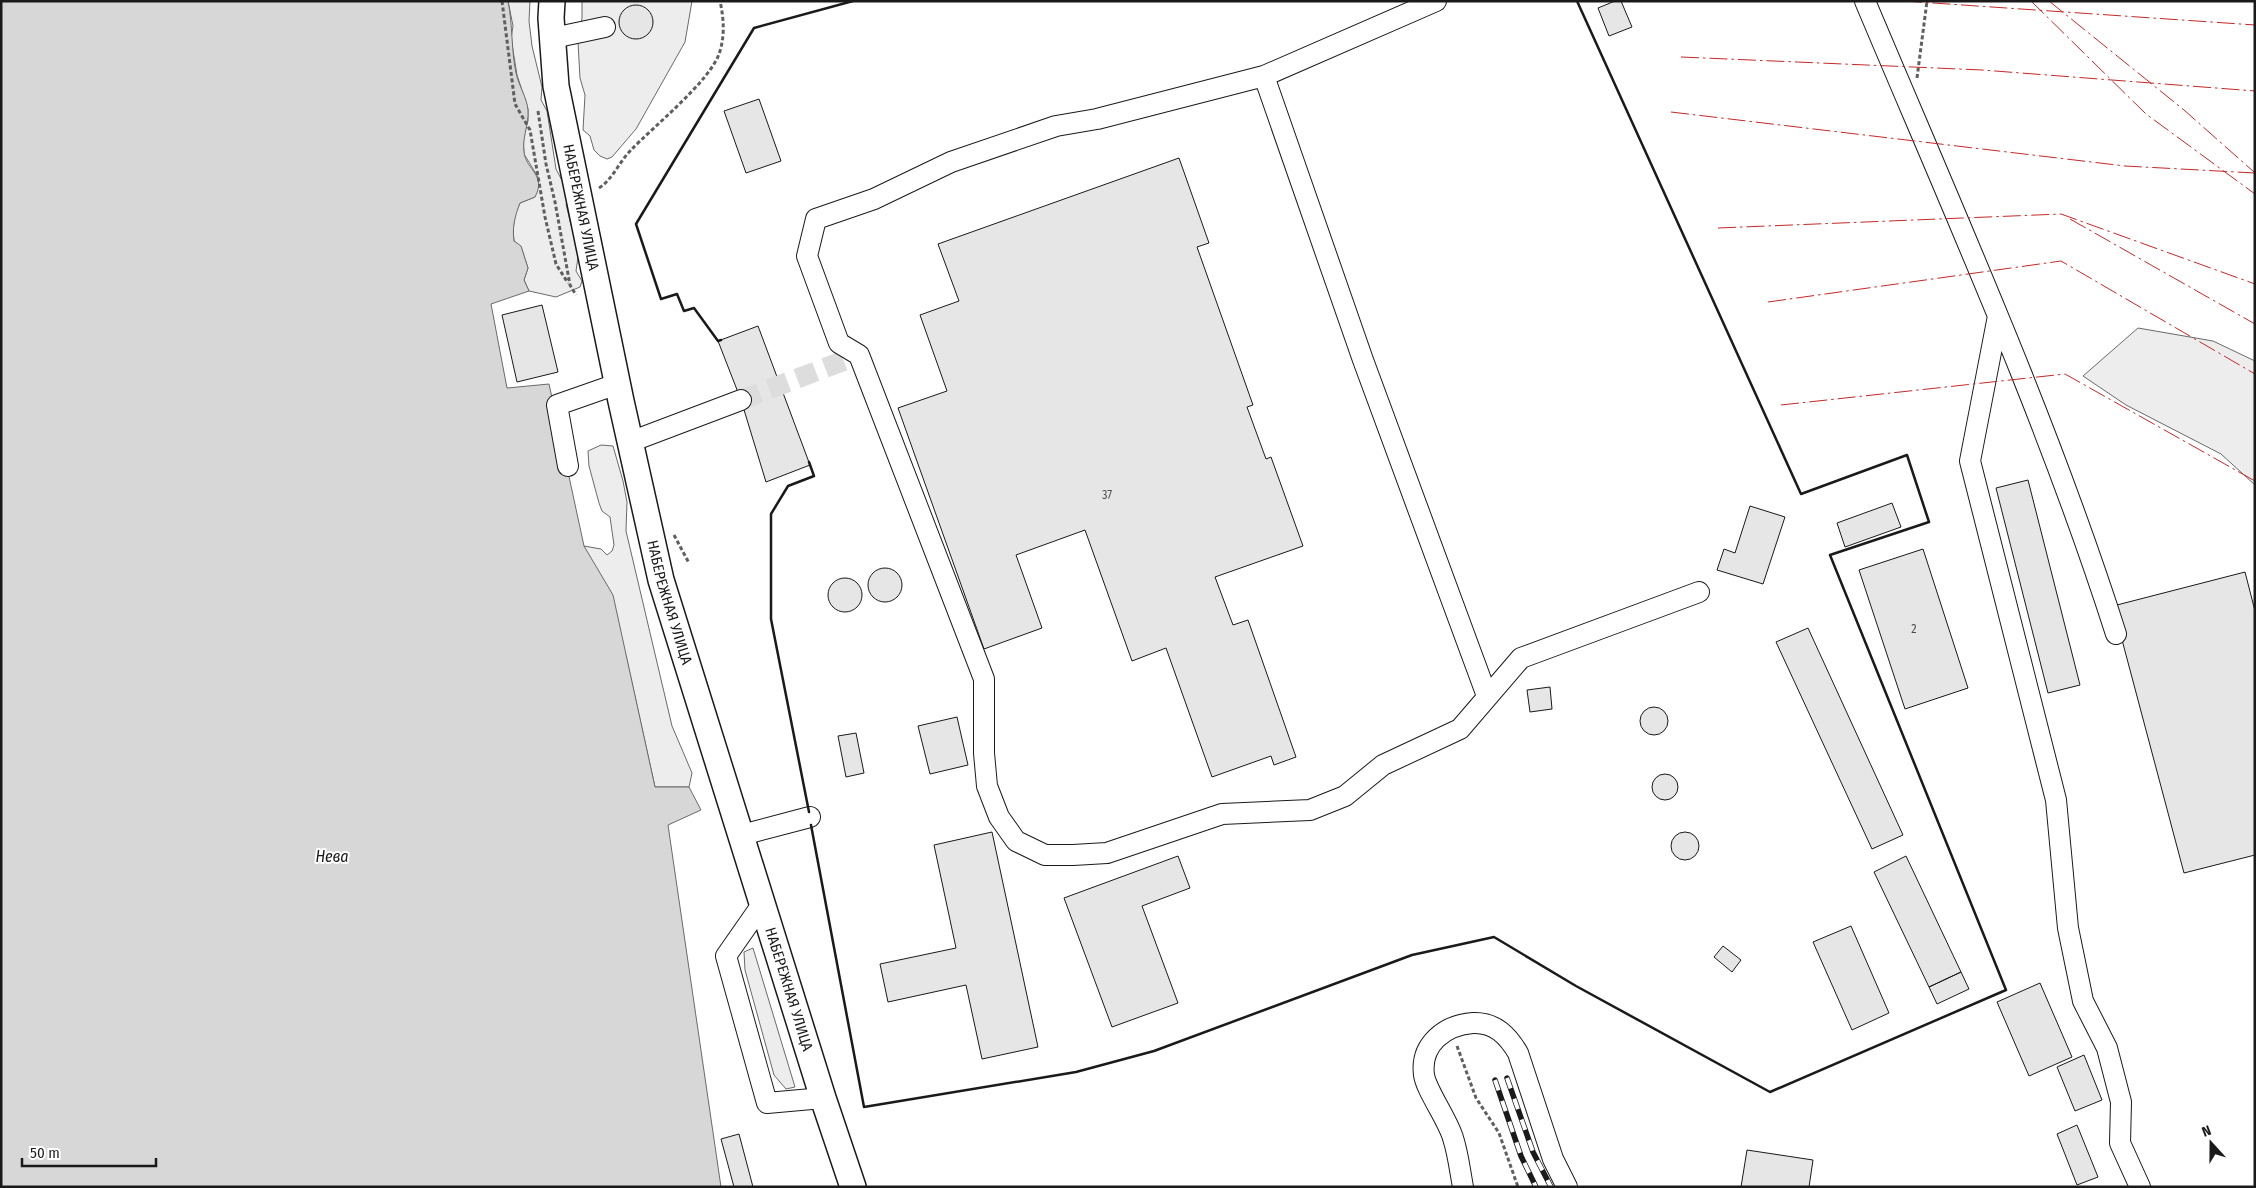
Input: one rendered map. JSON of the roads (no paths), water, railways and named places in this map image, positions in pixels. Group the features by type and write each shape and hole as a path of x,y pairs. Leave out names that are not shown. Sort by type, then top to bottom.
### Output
{"main road":[{"name":"НАБЕРЕЖНАЯ УЛИЦА","path":"552,1 556,86 617,384 661,580 823,1098 853,1187"}],"lane":[{"path":"1436,1 1264,76 1097,118 1056,126 951,162 874,199 816,219 807,256 839,343 859,355 984,679 984,753 987,786 999,818 1016,841 1045,855 1073,855 1107,853 1222,814 1310,810 1346,796 1382,765 1460,730 1521,658 1699,592"},
{"path":"1865,1 1998,316 2090,552 2116,634"},
{"path":"553,38 605,27"},
{"path":"1264,76 1363,360 1487,696"},
{"path":"1998,316 1970,461 2056,800 2068,928 2083,1001 2107,1048 2121,1102 2120,1143 2140,1187"},
{"path":"568,466 557,405 617,384"},
{"path":"630,442 741,400"},
{"path":"742,835 810,817"},
{"path":"763,903 726,956 767,1103 823,1098"},
{"path":"1463,1187 1453,1136 1424,1076 1426,1055 1435,1038 1451,1028 1474,1023 1496,1027 1508,1038 1518,1053 1553,1159 1566,1187"}],"water":[{"name":"Нева","path":"1,1 508,1 516,73 528,110 524,152 528,164 535,173 539,183 535,197 520,203 515,217 513,236 514,241 521,246 528,268 524,280 529,291 491,304 507,388 549,384 584,546 613,595 655,787 689,787 701,810 668,825 721,1187 1,1187"}],"tunnel":[{"path":"741,400 859,355"}],"railway":[{"path":"1507,1078 1533,1152 1551,1187"},
{"path":"1495,1080 1521,1156 1536,1187"}]}
